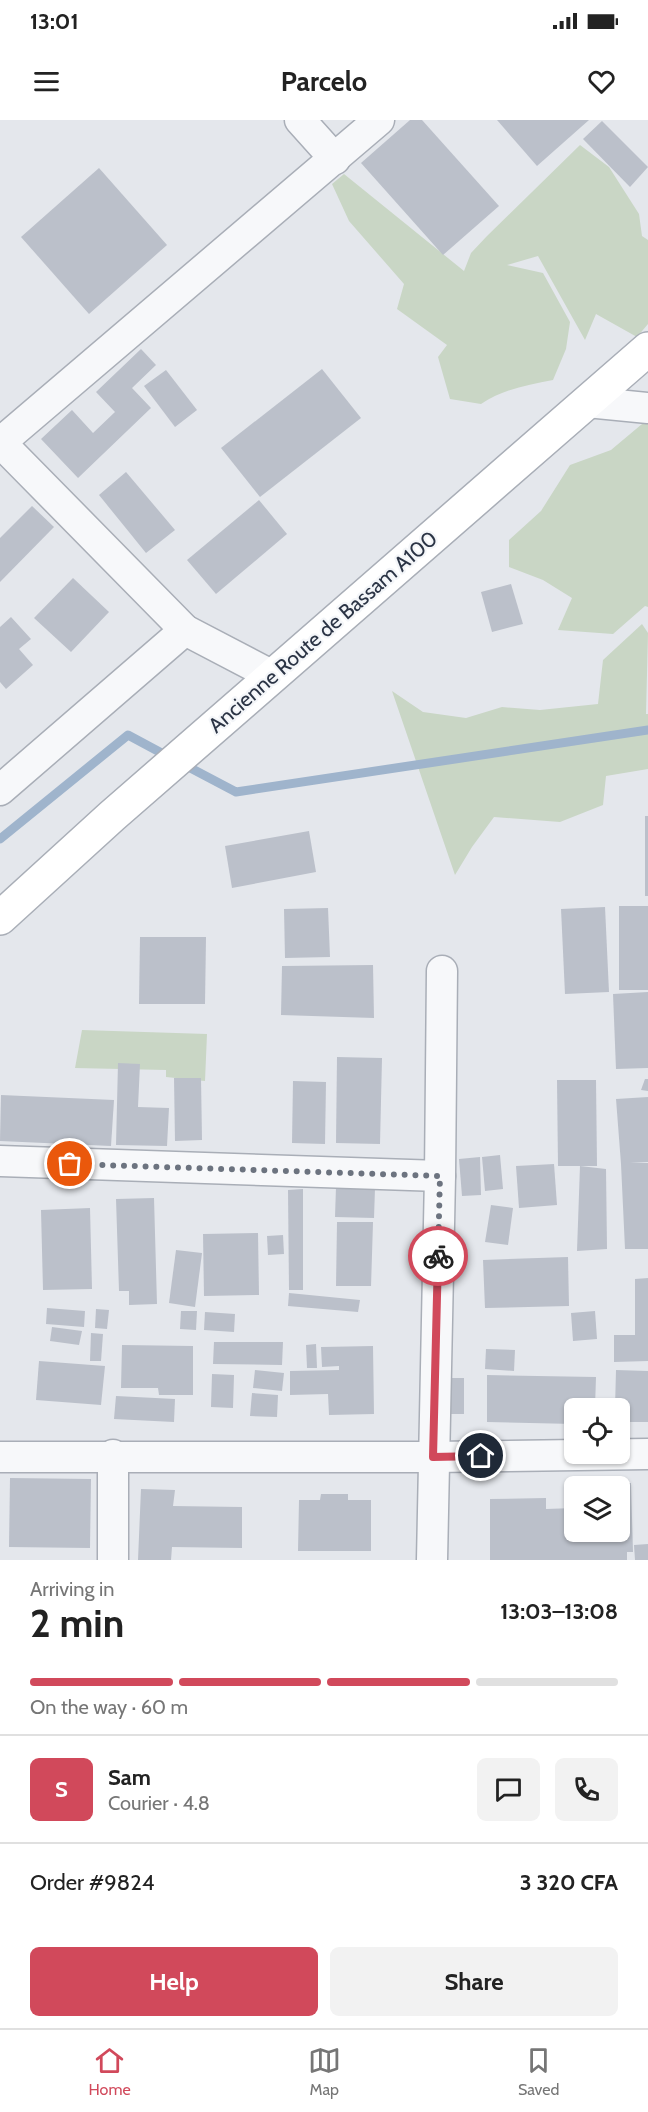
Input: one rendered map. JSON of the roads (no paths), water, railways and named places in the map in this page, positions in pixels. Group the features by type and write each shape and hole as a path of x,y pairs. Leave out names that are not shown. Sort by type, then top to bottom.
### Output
{"main road":[{"name":"Ancienne Route de Bassam A100","path":"0,918 112,816 648,349"}],"street":[{"path":"300,120 335,159"},
{"path":"273,676 185,630 0,442 379,120"},
{"path":"587,402 648,408"},
{"path":"0,790 185,630"},
{"path":"432,1560 442,971"},
{"path":"0,1161 440,1176"},
{"path":"0,1456 433,1457 648,1454"},
{"path":"113,1455 113,1560"}],"waterway":[{"path":"181,763 236,792 648,730"},
{"path":"0,839 128,735 169,757"}]}
